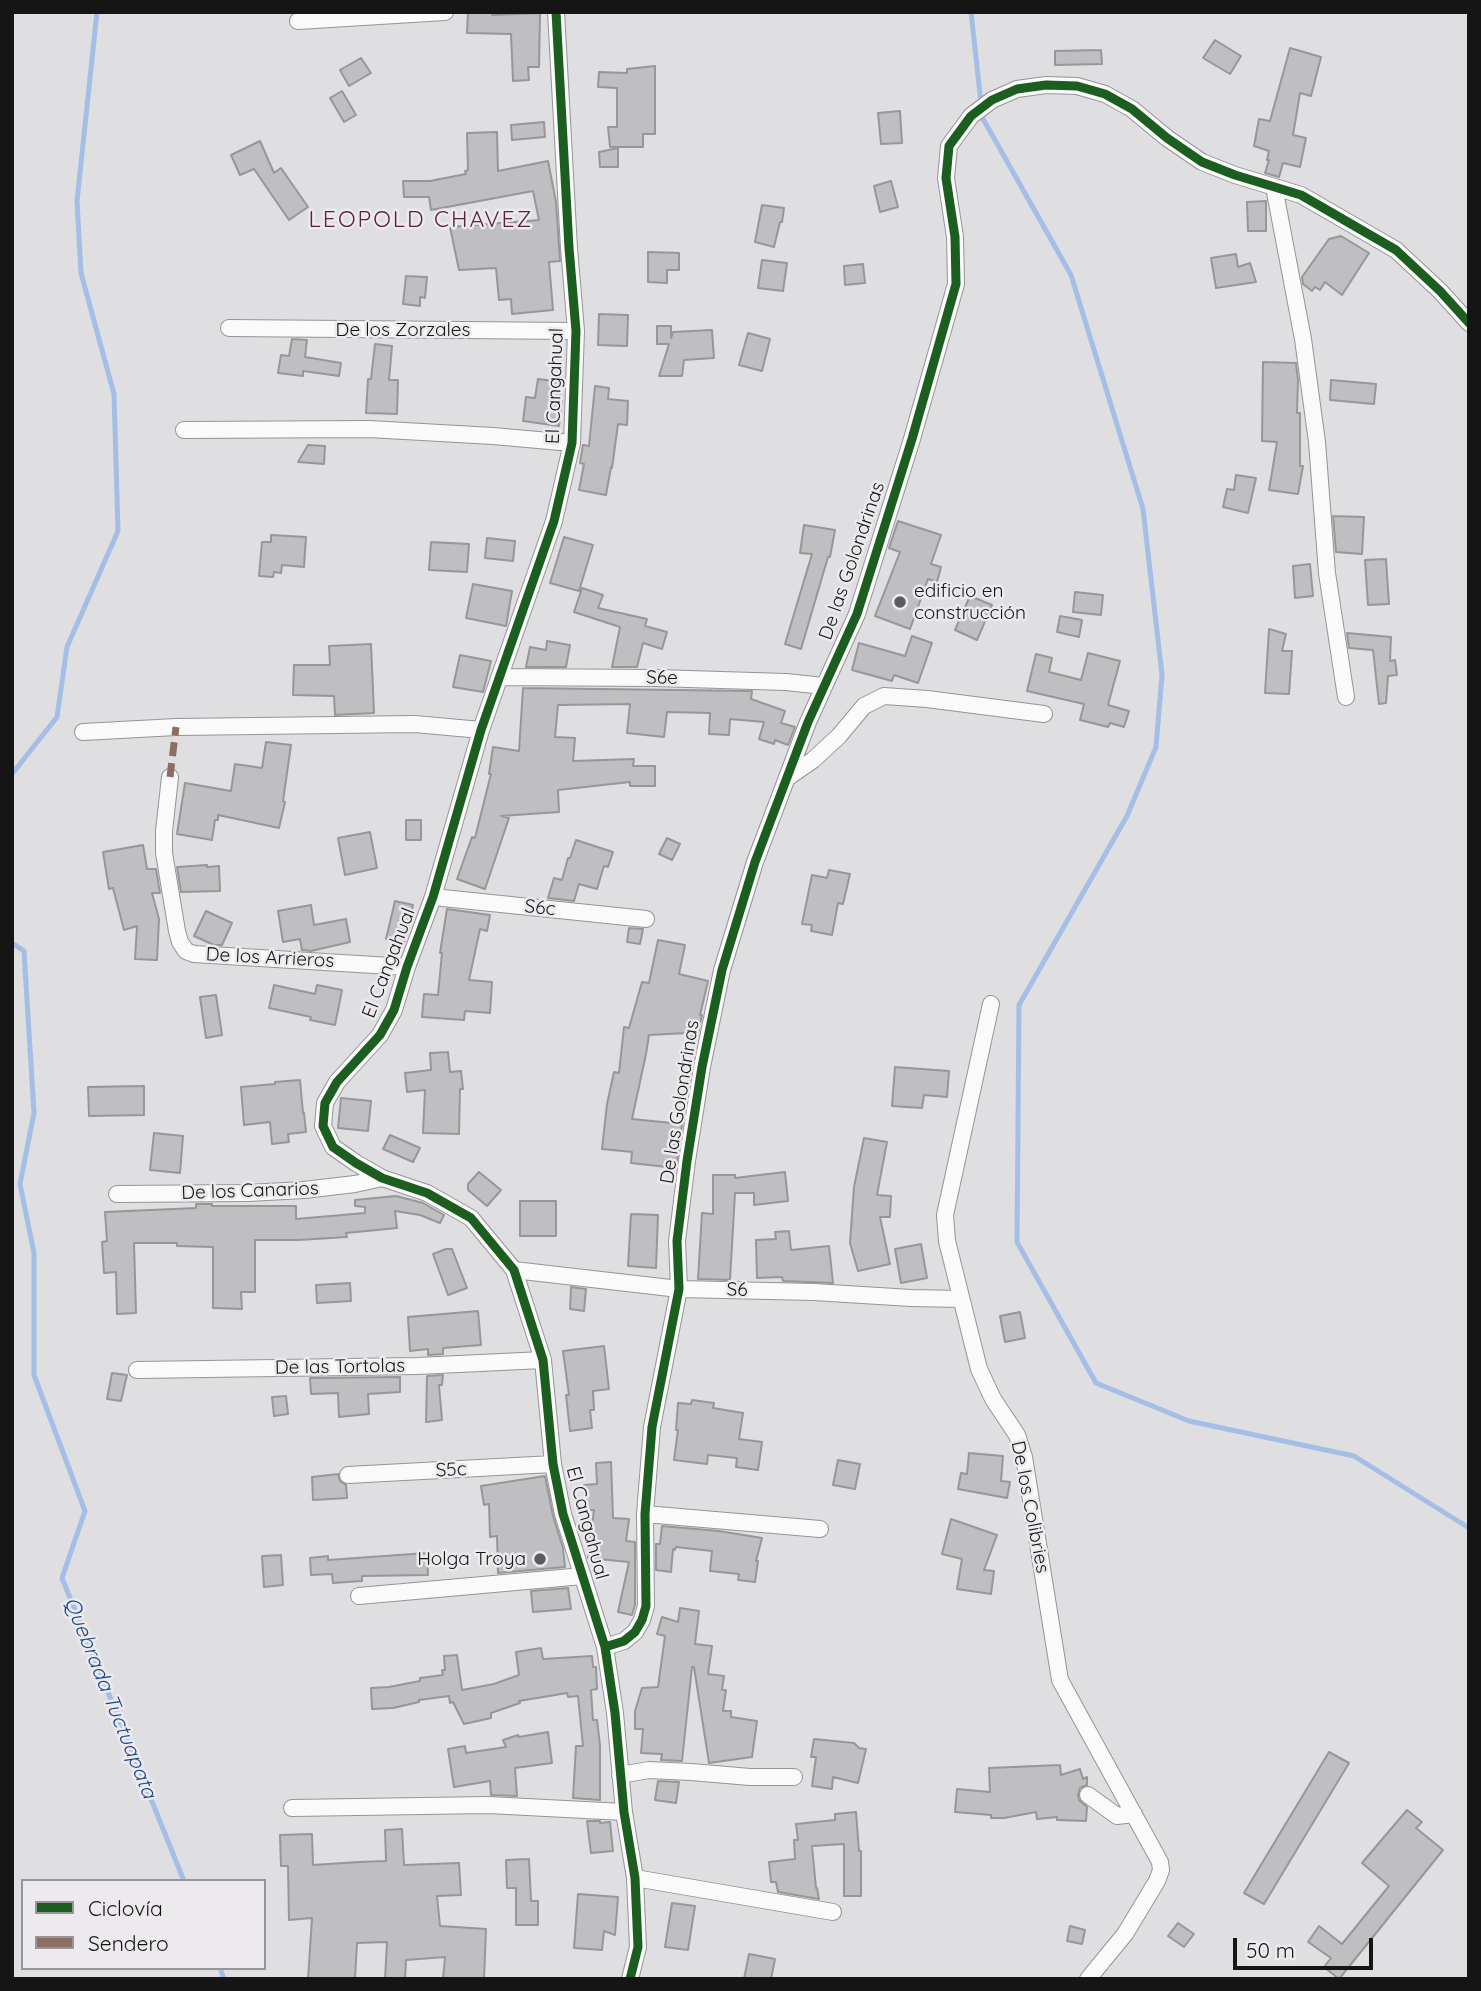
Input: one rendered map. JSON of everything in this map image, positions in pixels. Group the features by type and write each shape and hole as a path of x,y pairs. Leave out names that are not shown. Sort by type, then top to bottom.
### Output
{"street":[{"path":"298,21 445,12"},
{"name":"El Cangahual","path":"556,12 576,331 572,443 554,521 481,730 433,897 394,1010 380,1035 337,1082 325,1103 323,1126 333,1147 356,1163 382,1178 428,1193 471,1219 514,1270 543,1360 553,1464 563,1514 605,1647 615,1713 624,1812 635,1878 638,1947 630,1979"},
{"name":"De las Golondrinas","path":"605,1647 624,1641 635,1632 646,1606 645,1514 652,1427 679,1289 677,1241 687,1161 702,1067 722,970 755,862 824,685 856,614 912,439 956,284 955,237 946,178 949,146 971,116 992,100 1017,89 1046,85 1077,86 1105,94 1132,109 1202,162 1301,195 1396,250 1440,291 1469,323"},
{"path":"1274,187 1304,352 1317,442 1327,573 1346,697"},
{"name":"De los Zorzales","path":"229,328 576,331"},
{"path":"184,430 369,429 572,443"},
{"name":"S6e","path":"500,677 656,678 824,685"},
{"path":"787,778 813,760 839,736 864,706 884,696 1044,714"},
{"path":"83,732 176,727 415,724 481,730"},
{"name":"De los Arrieros","path":"170,777 164,853 177,931 186,951 194,954 407,967"},
{"name":"S6c","path":"433,897 646,919"},
{"name":"De los Colibries","path":"991,1004 945,1215 947,1241 979,1369 993,1399 1017,1435 1024,1457 1060,1680 1160,1862 1161,1870 1125,1934 1088,1979"},
{"name":"De los Canarios","path":"117,1194 304,1190 382,1178"},
{"name":"S6","path":"514,1270 679,1289 961,1299"},
{"name":"De las Tortolas","path":"136,1370 378,1367 543,1360"},
{"name":"S5c","path":"348,1475 553,1464"},
{"path":"645,1514 820,1530"},
{"path":"359,1596 583,1576"},
{"path":"620,1775 649,1770 750,1777 794,1777"},
{"path":"1088,1795 1117,1816 1134,1814"},
{"path":"292,1808 488,1805 624,1812"},
{"path":"635,1878 833,1912"}],"building":[{"path":"468,13 540,13 539,67 528,67 529,80 513,81 511,34 467,33"},
{"path":"1215,40 1241,56 1230,74 1203,58"},
{"path":"1290,48 1321,57 1311,96 1300,93 1293,135 1306,138 1300,167 1283,163 1279,177 1265,173 1269,151 1254,146 1259,119 1270,121"},
{"path":"1101,50 1102,64 1055,65 1055,51"},
{"path":"361,58 371,73 349,86 340,70"},
{"path":"655,66 655,134 643,134 643,147 610,147 608,127 617,127 617,88 598,87 599,72 627,73 627,69"},
{"path":"342,91 356,115 344,122 330,98"},
{"path":"900,111 902,143 881,144 878,113"},
{"path":"544,122 545,137 512,140 511,125"},
{"path":"497,132 498,171 548,161 556,202 560,261 549,262 553,310 512,314 511,299 499,300 496,268 459,270 450,227 539,220 533,191 431,210 429,197 404,197 403,181 430,181 466,174 467,133"},
{"path":"260,141 274,173 281,168 308,207 289,220 254,169 240,175 231,155"},
{"path":"618,148 618,167 600,167 599,152"},
{"path":"891,181 898,207 880,212 874,186"},
{"path":"1266,201 1266,231 1248,231 1247,202"},
{"path":"762,205 784,208 774,247 755,242"},
{"path":"1341,236 1369,253 1342,295 1325,282 1320,290 1315,287 1312,291 1303,284 1302,277 1329,239"},
{"path":"648,252 679,253 679,270 667,270 667,283 648,282"},
{"path":"1236,254 1238,267 1250,263 1256,282 1216,288 1211,258"},
{"path":"762,260 787,263 783,291 758,288"},
{"path":"863,264 865,283 845,285 844,266"},
{"path":"406,276 427,277 425,298 420,297 420,306 403,304"},
{"path":"599,314 628,315 627,346 598,345"},
{"path":"657,326 671,326 671,338 673,332 712,330 714,358 684,360 682,376 659,376 669,344 657,344"},
{"path":"748,333 770,339 762,371 739,365"},
{"path":"292,339 307,340 305,357 341,363 339,376 303,371 303,376 278,373 281,355 289,356"},
{"path":"375,344 392,346 389,380 398,380 397,414 366,413 368,379 371,379"},
{"path":"1263,362 1296,363 1300,466 1303,466 1298,494 1269,490 1277,442 1262,441"},
{"path":"538,379 562,382 559,426 523,421 526,397 535,398"},
{"path":"1331,380 1376,384 1374,404 1330,400"},
{"path":"595,386 609,388 608,399 628,401 627,425 618,424 606,495 579,490 584,464 580,463 583,445 589,446"},
{"path":"308,445 325,446 324,464 298,462"},
{"path":"1236,475 1256,478 1248,513 1223,507 1227,489 1234,490"},
{"path":"1333,516 1364,517 1362,554 1336,552"},
{"path":"898,521 941,535 931,564 941,567 937,582 928,579 910,629 875,616 900,552 889,548"},
{"path":"804,525 835,530 830,557 801,649 785,644 812,554 800,553"},
{"path":"271,535 306,537 304,567 282,565 281,573 274,572 273,577 259,576 262,542 271,542"},
{"path":"564,537 593,545 579,591 550,583"},
{"path":"487,538 515,541 513,561 485,558"},
{"path":"431,542 469,544 467,572 429,570"},
{"path":"1386,559 1389,604 1368,605 1365,560"},
{"path":"1310,564 1313,596 1295,598 1293,566"},
{"path":"473,584 512,591 506,626 466,618"},
{"path":"582,588 603,595 598,608 647,619 645,626 667,632 662,649 643,643 637,667 612,667 620,627 574,612"},
{"path":"1075,592 1103,595 1101,615 1073,612"},
{"name":"edificio en construcción","path":"970,596 992,605 977,640 955,630"},
{"path":"1060,616 1082,620 1079,637 1057,632"},
{"path":"1269,629 1286,634 1282,651 1292,651 1289,694 1265,693"},
{"path":"1347,633 1391,637 1390,661 1395,660 1397,675 1388,676 1386,703 1379,704 1373,650 1349,648"},
{"path":"912,636 932,643 918,683 894,675 892,681 852,670 859,643 905,656"},
{"path":"547,641 570,645 566,667 526,667 530,647 546,650"},
{"path":"371,644 374,713 335,715 334,696 293,695 294,665 330,665 329,646"},
{"path":"1088,653 1120,661 1108,705 1129,711 1124,727 1110,723 1108,727 1080,720 1084,704 1027,691 1036,654 1052,658 1049,672 1081,680"},
{"path":"460,655 491,661 483,692 453,687"},
{"path":"523,688 752,691 751,699 785,711 781,723 795,727 788,745 775,740 774,744 759,739 764,722 730,719 729,735 709,734 710,713 667,712 664,737 627,733 630,704 558,705 555,737 575,738 573,761 634,759 633,766 655,766 655,786 630,786 630,782 558,790 559,812 501,816 509,818 485,889 457,879 472,837 475,838 491,774 493,747 519,751"},
{"path":"266,742 291,745 285,802 279,828 218,815 212,840 177,834 185,783 231,791 235,764 262,768"},
{"path":"406,820 421,820 421,840 406,840"},
{"path":"370,832 377,868 345,875 338,838"},
{"path":"667,838 680,844 672,860 659,854"},
{"path":"576,840 613,852 608,867 604,866 597,889 579,884 574,901 548,898 554,878 562,880"},
{"path":"143,845 147,869 156,869 160,893 152,893 159,919 157,960 135,959 137,926 124,930 113,888 109,889 103,852"},
{"path":"219,866 220,891 181,892 177,867"},
{"path":"829,870 850,874 843,904 838,903 832,935 811,931 812,925 802,924 812,875 827,878"},
{"path":"395,901 413,905 404,943 386,939"},
{"path":"311,905 314,925 346,919 350,942 311,951 302,950 300,939 283,942 278,911"},
{"path":"447,909 490,915 487,931 480,929 469,980 492,982 490,1013 465,1011 464,1020 422,1017 424,994 438,995 440,953"},
{"path":"206,911 232,923 222,945 214,945 194,936"},
{"path":"629,928 643,929 640,944 627,942"},
{"path":"658,940 685,945 679,974 708,981 697,1038 687,1037 687,1033 649,1035 632,1119 682,1124 676,1168 631,1163 632,1152 602,1149 614,1072 619,1073 624,1027 629,1028 642,982 649,983"},
{"path":"274,985 315,994 317,985 342,990 335,1025 269,1008"},
{"path":"216,995 222,1035 206,1038 200,997"},
{"path":"448,1052 450,1072 461,1071 463,1089 460,1089 459,1134 423,1133 425,1090 407,1092 405,1073 431,1070 430,1053"},
{"path":"895,1067 949,1071 947,1097 924,1095 922,1108 892,1106"},
{"path":"300,1080 306,1132 288,1134 289,1142 272,1144 270,1122 244,1125 241,1087"},
{"path":"144,1086 144,1115 89,1116 88,1087"},
{"path":"341,1098 371,1101 368,1131 338,1128"},
{"path":"154,1133 183,1136 180,1173 150,1170"},
{"path":"390,1135 420,1148 413,1162 383,1149"},
{"path":"864,1138 887,1142 877,1195 891,1196 890,1217 880,1217 890,1264 858,1271 850,1243 854,1187"},
{"path":"479,1172 501,1190 487,1206 468,1190 468,1184"},
{"path":"785,1172 788,1201 754,1205 754,1193 735,1193 730,1280 698,1279 702,1213 713,1214 713,1175 735,1175 735,1178"},
{"path":"396,1196 423,1203 444,1215 440,1223 420,1215 395,1211 397,1228 346,1233 347,1237 255,1240 255,1292 241,1292 242,1309 213,1308 213,1247 177,1246 177,1243 134,1243 136,1313 117,1314 116,1272 104,1273 102,1242 107,1241 105,1212 196,1208 196,1204 296,1206 296,1219 365,1213 365,1207 355,1206 355,1200"},
{"path":"520,1201 556,1201 556,1236 520,1236"},
{"path":"631,1214 658,1215 656,1268 628,1266"},
{"path":"789,1231 791,1250 829,1246 833,1283 783,1281 782,1277 757,1278 756,1240 776,1239 775,1232"},
{"path":"921,1244 927,1278 901,1283 895,1249"},
{"path":"452,1249 467,1288 448,1295 433,1254"},
{"path":"350,1283 351,1301 317,1303 316,1285"},
{"path":"571,1287 586,1289 584,1311 570,1309"},
{"path":"478,1311 481,1345 443,1348 443,1354 428,1355 428,1349 410,1351 408,1317"},
{"path":"1020,1312 1025,1338 1005,1342 1000,1316"},
{"path":"604,1346 609,1389 593,1391 594,1410 590,1410 592,1428 570,1431 566,1395 569,1395 563,1351"},
{"path":"112,1373 127,1375 121,1401 107,1399"},
{"path":"443,1375 442,1385 439,1385 442,1420 426,1422 427,1376"},
{"path":"400,1377 400,1392 368,1394 369,1414 339,1417 338,1393 311,1394 310,1378"},
{"path":"286,1396 288,1414 274,1416 272,1397"},
{"path":"692,1400 714,1403 713,1408 743,1413 739,1439 762,1442 758,1470 736,1467 737,1458 708,1455 707,1464 674,1460 678,1403 691,1404"},
{"path":"969,1453 1003,1456 1001,1481 1010,1482 1007,1498 958,1489 961,1473 967,1474"},
{"path":"838,1460 860,1464 855,1489 833,1485"},
{"path":"611,1462 613,1518 629,1519 626,1541 635,1542 635,1605 632,1615 618,1612 629,1562 588,1558 594,1510 586,1510 584,1485 597,1484 596,1463"},
{"path":"338,1474 340,1481 346,1485 347,1498 313,1500 312,1477"},
{"path":"545,1476 563,1548 565,1567 498,1573 497,1536 490,1537 489,1504 484,1505 481,1486"},
{"path":"951,1519 997,1535 984,1570 994,1571 991,1594 957,1589 962,1559 942,1554"},
{"path":"662,1526 762,1538 756,1561 755,1582 738,1580 739,1574 710,1571 712,1551 676,1547 673,1549 671,1572 656,1570 656,1544 660,1544"},
{"path":"427,1553 428,1575 362,1576 362,1581 333,1583 332,1574 311,1575 310,1558 328,1556 328,1560"},
{"path":"281,1555 283,1585 264,1587 262,1556"},
{"path":"568,1588 571,1609 533,1612 531,1591"},
{"path":"680,1608 699,1611 695,1644 712,1646 708,1674 724,1676 722,1690 726,1690 723,1711 731,1711 731,1717 757,1721 752,1757 709,1763 694,1667 682,1761 661,1760 662,1754 641,1753 643,1729 635,1729 635,1711 642,1688 658,1687 665,1636 657,1634 662,1617 678,1622"},
{"path":"541,1648 543,1659 592,1656 593,1667 596,1667 597,1689 591,1690 593,1720 597,1720 600,1745 600,1800 573,1798 576,1746 583,1746 578,1696 568,1697 567,1693 519,1701 520,1703 491,1713 491,1718 464,1724 453,1702 450,1703 449,1696 419,1700 393,1708 372,1709 371,1688 389,1687 443,1675 444,1656 457,1655 462,1690 494,1684 519,1675 516,1652"},
{"path":"548,1732 552,1763 515,1768 517,1796 491,1795 490,1781 454,1787 448,1749 465,1746 466,1753 506,1747 503,1740 518,1735"},
{"path":"814,1739 854,1743 859,1748 866,1749 858,1783 833,1777 832,1789 812,1786 816,1757 811,1757"},
{"path":"1329,1752 1349,1763 1264,1904 1244,1893"},
{"path":"1060,1765 1061,1775 1080,1769 1083,1779 1087,1777 1087,1785 1080,1788 1078,1795 1079,1800 1087,1807 1086,1821 1057,1820 1057,1817 1037,1819 1036,1812 991,1818 991,1815 955,1812 957,1789 990,1792 989,1768"},
{"path":"658,1781 679,1782 676,1803 655,1800"},
{"path":"1407,1810 1422,1822 1416,1828 1443,1850 1339,1979 1324,1967 1331,1958 1308,1942 1319,1926 1342,1944 1389,1886 1362,1863"},
{"path":"856,1812 861,1851 861,1896 844,1896 844,1844 812,1846 819,1899 778,1892 776,1882 771,1882 769,1862 795,1859 794,1840 798,1840 796,1824 835,1820 835,1814"},
{"path":"587,1821 610,1822 613,1851 591,1853"},
{"path":"402,1829 404,1865 459,1863 461,1895 437,1896 440,1926 486,1929 484,1979 443,1979 445,1957 406,1960 405,1979 385,1979 387,1942 357,1943 355,1979 308,1979 312,1918 289,1920 288,1866 281,1866 280,1835 312,1834 313,1865 386,1861 385,1830"},
{"path":"529,1859 531,1901 538,1901 538,1925 516,1925 516,1888 507,1888 506,1860"},
{"path":"578,1894 618,1897 615,1935 604,1931 602,1950 574,1948"},
{"path":"672,1903 695,1906 688,1950 665,1947"},
{"path":"1178,1923 1194,1934 1184,1947 1168,1936"},
{"path":"1070,1926 1085,1930 1082,1944 1067,1941"},
{"path":"749,1954 775,1959 771,1979 744,1979"}],"waterway":[{"name":"Quebrada Tuctuapata","path":"12,774 57,717 67,647 118,531 114,394 81,273 77,201 97,12"},
{"path":"971,12 981,103"},
{"path":"982,113 1071,275 1143,509 1162,675 1156,747 1127,816 1019,1005 1017,1242 1096,1383 1189,1421 1354,1456 1469,1528"},
{"name":"Quebrada Tuctuapata","path":"12,943 24,951 34,1113 20,1184 34,1253 34,1375 85,1511 62,1578 183,1879"},
{"name":"Quebrada Tuctuapata","path":"221,1970 224,1979"}],"marked path":[{"path":"170,777 176,727"}],"cycle path":[{"path":"556,12 576,331 572,443 554,521 481,730 433,897 394,1010 380,1035 337,1082 325,1103 323,1126 333,1147 356,1163 382,1178 427,1193 471,1218 514,1270 543,1360 553,1464 563,1514 605,1647 615,1713 624,1812 635,1878 638,1947 630,1979"},
{"path":"605,1647 624,1641 635,1632 646,1606 645,1514 652,1427 679,1289 677,1241 687,1161 702,1067 722,970 755,862 808,722 857,614 912,439 956,284 955,237 946,178 949,146 971,116 992,100 1017,89 1046,85 1077,86 1105,94 1132,109 1202,162 1301,195 1396,250 1440,291 1469,323"}],"place":[{"name":"edificio en construcción","path":"900,602"},
{"name":"Holga Troya","path":"540,1559"}],"district":[{"name":"LEOPOLD CHAVEZ","path":"421,220"}]}
